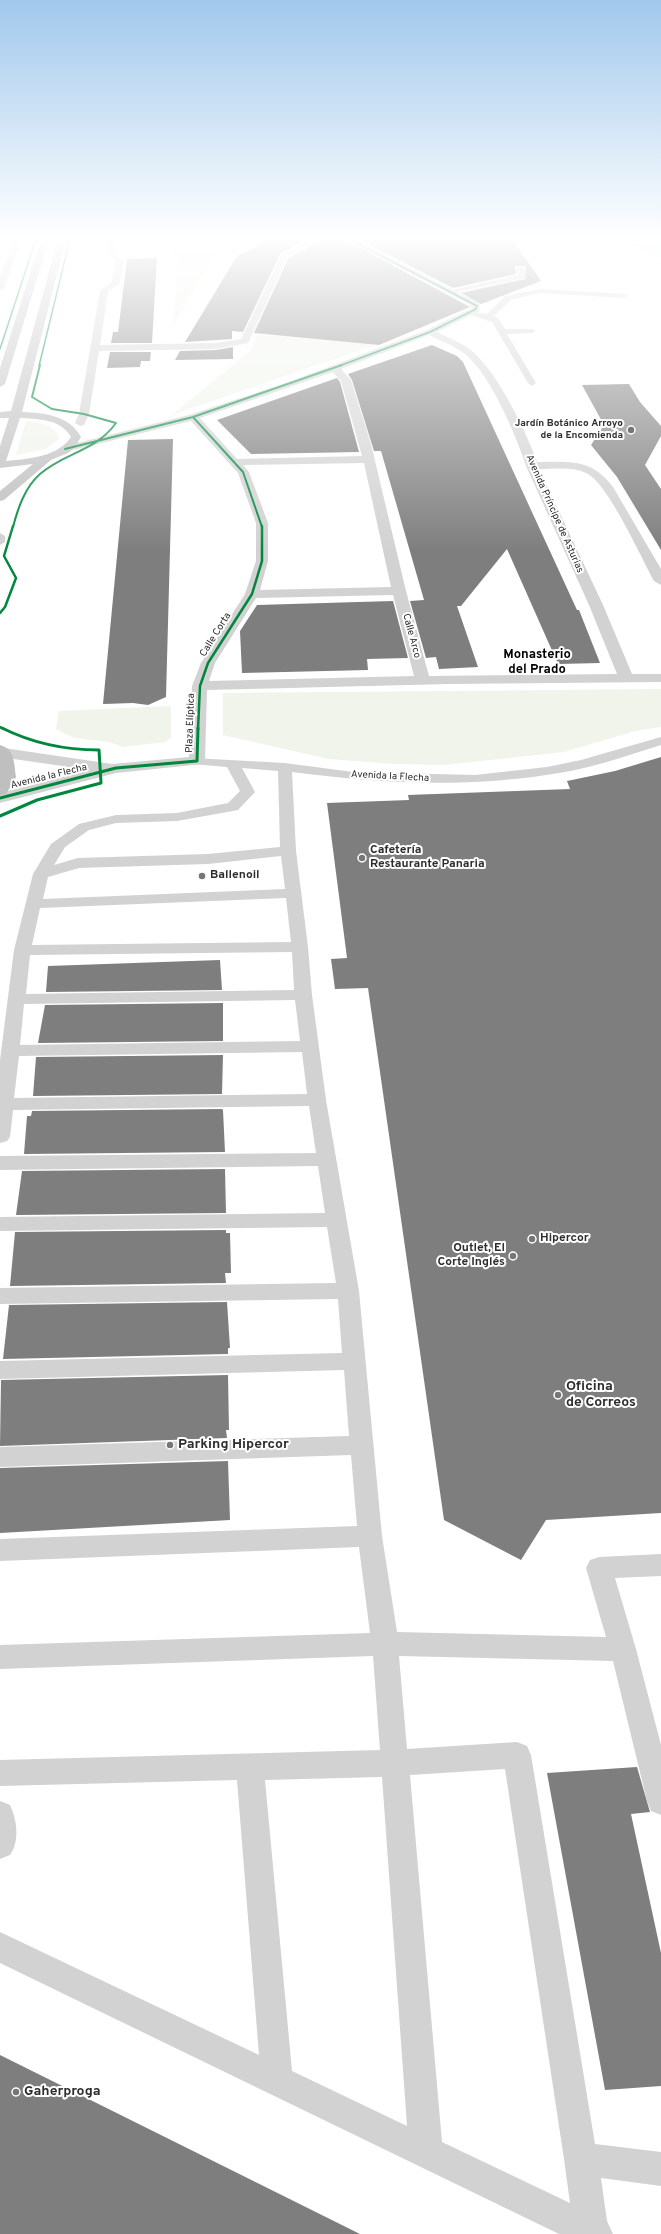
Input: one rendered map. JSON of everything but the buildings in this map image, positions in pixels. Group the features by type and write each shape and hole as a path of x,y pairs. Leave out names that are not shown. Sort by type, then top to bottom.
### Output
{"highway":[{"path":"0,384 13,343"},
{"path":"0,415 15,414 37,416 64,422 74,430 76,437 74,442 65,449 54,454 23,462 0,464 15,414 34,343"},
{"path":"0,497 54,454"},
{"path":"0,790 8,777 2,751"}],"street":[{"path":"80,423 84,414 96,343"},
{"path":"95,348 216,346 232,343"},
{"path":"65,449 194,417 335,368 400,343"},
{"name":"Avenida Príncipe de Asturias","path":"451,343 468,352 487,372 524,442 532,466 596,605 626,678"},
{"name":"Calle Arco","path":"335,368 346,380 368,459 399,591 423,681"},
{"name":"Calle Corta","path":"194,417 236,462 243,472 262,523 262,561 252,594 208,663 200,686"},
{"path":"64,422 127,425 171,423"},
{"path":"236,462 368,459"},
{"path":"532,466 570,467 593,472 608,488 661,581"},
{"path":"252,594 399,591"},
{"name":"Plaza Elíptica","path":"197,761 200,686 661,678"},
{"name":"Avenida la Flecha","path":"2,751 116,768"},
{"name":"Avenida la Flecha","path":"0,798 116,768 197,761"}],"lane":[{"path":"508,343 532,383"},
{"path":"0,536 0,542"},
{"name":"Avenida la Flecha","path":"197,761 285,767 354,776 475,779 547,771 583,764 661,741"},
{"path":"0,1137 22,950 41,874 59,844 84,828 116,818 177,817 233,807 248,792 232,763"},
{"path":"285,767 288,850 300,947 303,995 335,1220 348,1291 370,1536 385,1644 426,2151"},
{"path":"41,874 78,863 208,859 288,850"},
{"path":"33,904 293,893"},
{"path":"22,950 300,947"},
{"path":"16,999 303,995"},
{"path":"10,1051 310,1046"},
{"path":"4,1104 317,1100"},
{"path":"0,1163 327,1159"},
{"path":"0,1224 335,1220"},
{"path":"0,1296 348,1291"},
{"path":"0,1370 354,1361"},
{"path":"0,1457 361,1445"},
{"path":"0,1550 370,1536"},
{"path":"661,1565 599,1568 623,1649 661,1801"},
{"path":"0,1657 385,1644 623,1649"},
{"path":"0,1773 395,1763 517,1755 593,2233"},
{"path":"250,1766 277,2080"},
{"path":"0,1815 2,1842 0,1845"},
{"path":"0,1948 426,2151 593,2233"},
{"path":"581,2159 661,2168"}],"shaded area":[{"path":"254,343 363,343 375,345 172,415 251,350"},
{"path":"26,421 51,427 59,439 46,449 16,455"},
{"path":"661,689 661,727 635,731 564,752 445,765 394,764 329,759 223,735 223,693"},
{"path":"171,706 171,738 165,742 123,747 109,742 74,738 56,729 59,711"}],"cycle path":[{"path":"0,349 2,343"},
{"path":"0,613 5,607 16,578 4,556 17,513 32,482 49,468 100,441 109,433 116,423 84,414 52,409 32,397 45,343"},
{"path":"65,449 193,417 290,385 400,343"},
{"path":"0,798 116,768 197,761 200,686 208,663 252,594 262,561 262,523 243,472 193,417"},
{"path":"0,727 25,739 48,746 99,750 101,783 37,800 0,816"}],"place":[{"name":"Jardín Botánico Arroyo de la Encomienda","path":"631,430"},
{"name":"Cafetería Restaurante Panaria","path":"362,858"},
{"name":"Ballenoil","path":"202,876"},
{"name":"Hipercor","path":"532,1239"},
{"name":"Outlet, El Corte Inglés","path":"513,1256"},
{"name":"Oficina de Correos","path":"558,1395"},
{"name":"Parking Hipercor","path":"170,1445"},
{"name":"Gaherproga","path":"16,2092"}],"district":[{"name":"Monasterio del Prado","path":"537,662"}]}
